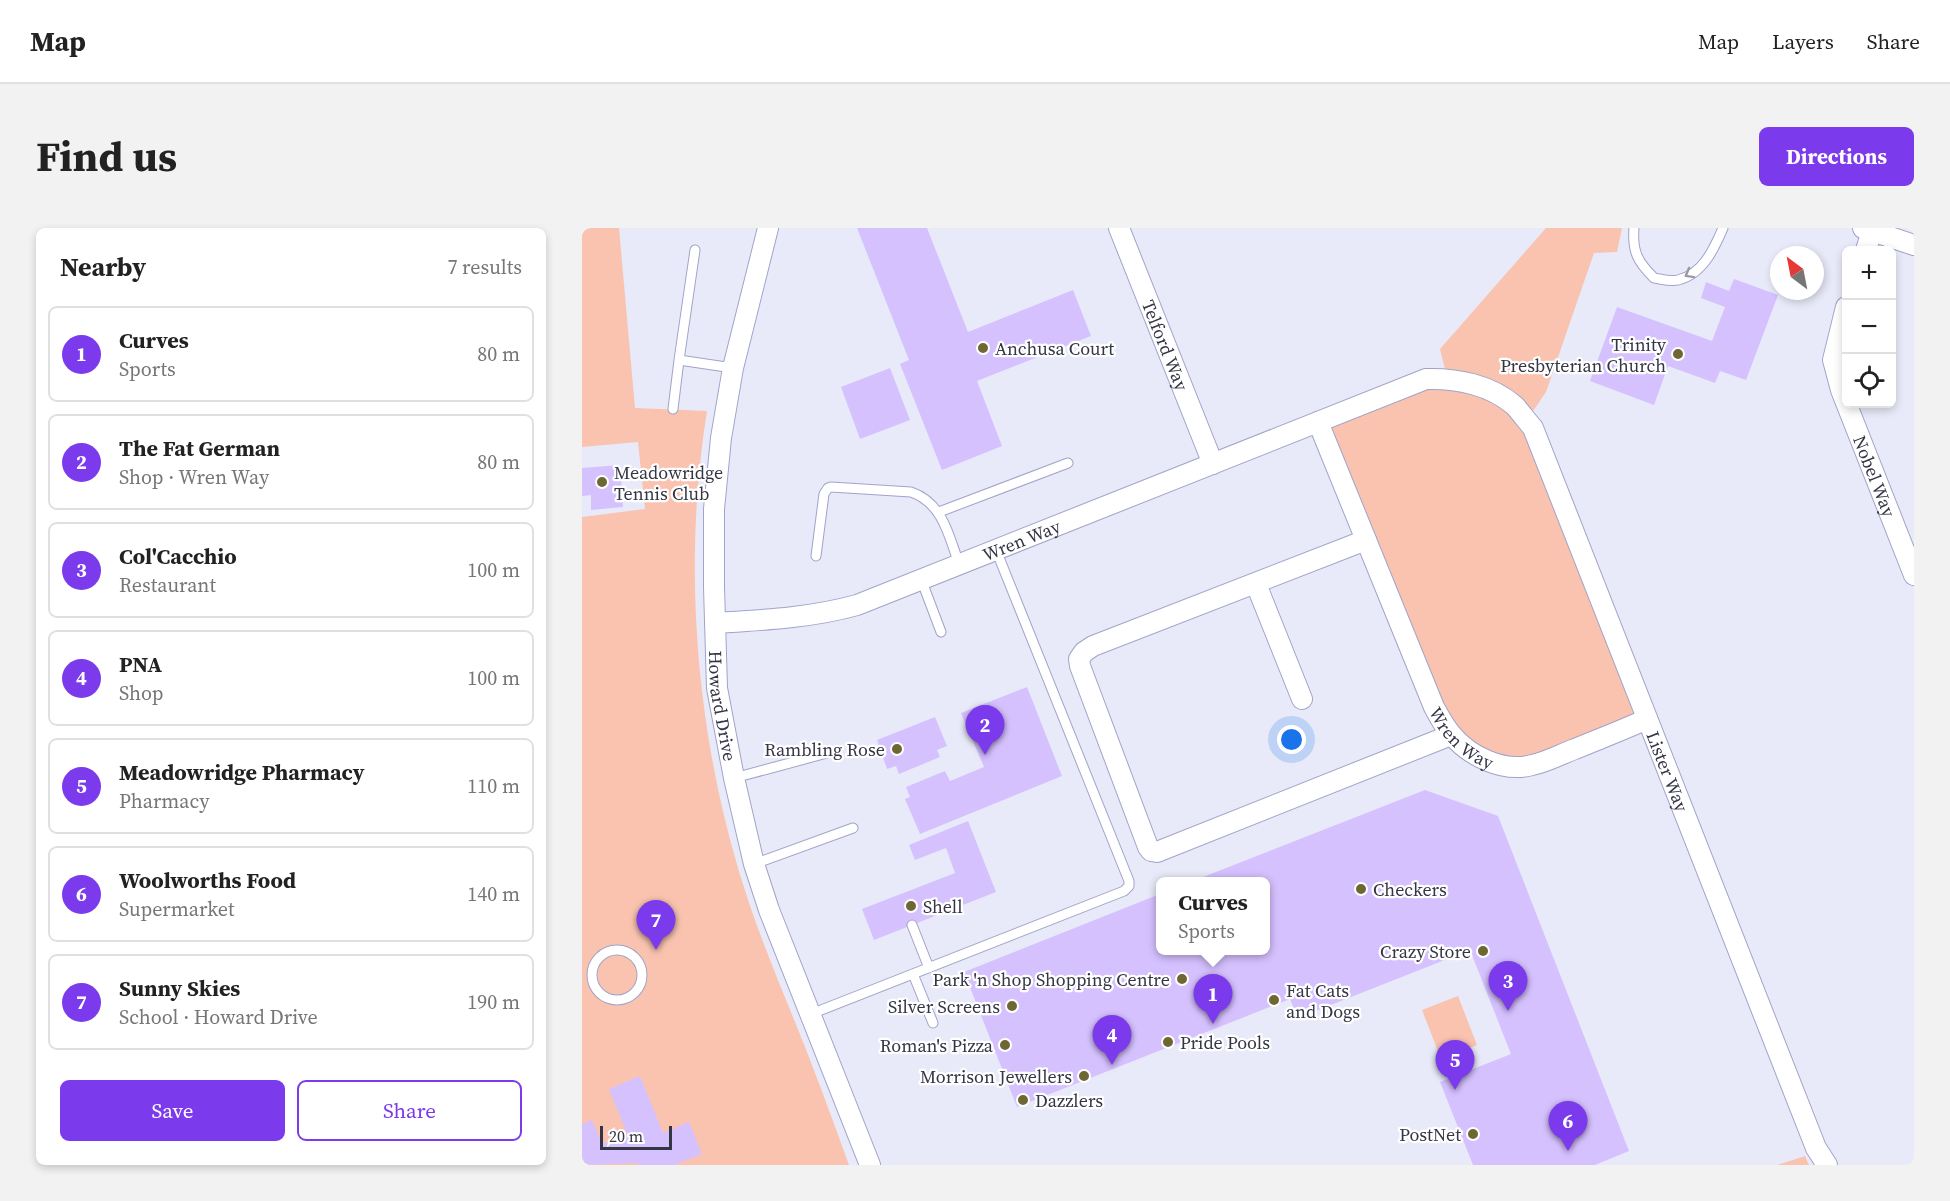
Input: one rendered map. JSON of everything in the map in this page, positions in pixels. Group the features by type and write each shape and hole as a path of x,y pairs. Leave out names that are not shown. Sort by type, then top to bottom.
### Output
{"street":[{"name":"Howard Drive","path":"768,228 733,368 721,438 714,509 717,688 734,778 754,864 769,910 870,1165"},
{"name":"Telford Way","path":"1119,228 1213,464"},
{"path":"1866,246 1867,230 1914,245"},
{"name":"Nobel Way","path":"1842,321 1833,360 1841,390 1914,574"},
{"name":"Wren Way","path":"715,623 797,618 857,605 1426,379 1446,378 1467,382 1492,392"},
{"name":"Lister Way","path":"1492,392 1514,406 1533,429 1816,1148 1827,1165"},
{"name":"Wren Way","path":"1318,422 1434,707 1451,735 1475,754 1498,765 1532,766 1647,718"},
{"path":"1366,540 1093,646 1079,659 1151,851 1157,852 1451,735"},
{"path":"1256,584 1302,699"}],"lane":[{"path":"1634,228 1633,240 1638,262 1654,278 1677,280 1698,270 1712,252 1723,228"},
{"path":"673,409 696,250"},
{"path":"679,360 733,368"},
{"path":"939,512 1068,463"},
{"path":"816,556 824,494 828,488 911,492 929,501 939,512 959,564"},
{"path":"810,1014 1124,891 1129,886 1129,881 996,550"},
{"path":"921,579 941,632"},
{"path":"734,778 827,753"},
{"path":"754,864 853,828"},
{"path":"912,925 928,968"},
{"path":"625,951 634,956 640,964 641,983 636,992 628,998 608,999 594,986 591,976 593,967 598,958 606,952 625,951"},
{"path":"913,974 933,1023"}],"shaded area":[{"path":"582,228 619,228 635,408 707,411 700,467 695,583 697,641 712,756 723,813 750,906 849,1165 582,1165 582,517 645,509 638,442 582,447"},
{"path":"1546,228 1622,228 1617,252 1594,253 1546,392 1533,411 1513,396 1491,384 1445,369 1440,349"},
{"path":"1426,379 1514,406 1647,719 1514,767 1451,735 1318,422"},
{"path":"1458,996 1477,1045 1441,1059 1422,1010"},
{"path":"1805,1156 1809,1165 1777,1165"}],"building":[{"name":"Anchusa Court","path":"857,228 927,228 968,332 1073,290 1091,336 977,381 1002,446 942,470 900,364 909,360"},
{"name":"Trinity Presbyterian Church","path":"1734,279 1770,292 1770,300 1776,300 1746,380 1720,371 1715,383 1668,366 1654,405 1590,381 1617,307 1712,341 1725,307 1701,298 1706,282 1729,291"},
{"path":"890,368 910,420 860,439 841,387"},
{"name":"Meadowridge Tennis Club","path":"620,465 623,507 591,510 591,495 582,496 582,468"},
{"path":"1027,687 1062,776 920,834 905,799 910,797 906,787 945,771 950,781 984,767 961,713"},
{"path":"935,717 947,746 937,750 940,757 899,774 896,766 887,769 877,740"},
{"name":"Park 'n Shop Shopping Centre","path":"1425,790 1498,816 1629,1151 1595,1165 1473,1165 1440,1082 1511,1054 1470,950 1298,1018 1290,999 1017,1107 964,972 1156,896 1156,955 1270,955 1270,877 1203,877"},
{"path":"968,821 996,892 874,940 862,909 955,873 946,848 915,860 909,845"},
{"path":"640,1076 663,1133 689,1122 702,1154 674,1165 638,1165 638,1163 582,1165 582,1124 592,1120 602,1144 627,1134 609,1089"}],"place":[{"name":"Anchusa Court","path":"983,348"},
{"name":"Trinity Presbyterian Church","path":"1678,354"},
{"name":"Meadowridge Tennis Club","path":"602,482"},
{"name":"Rambling Rose","path":"897,749"},
{"name":"The Fat German","path":"985,755"},
{"name":"Checkers","path":"1361,889"},
{"name":"Shell","path":"911,906"},
{"name":"Sunny Skies","path":"656,950"},
{"name":"Crazy Store","path":"1483,951"},
{"name":"Park 'n Shop Shopping Centre","path":"1182,979"},
{"name":"Fat Cats and Dogs","path":"1274,1000"},
{"name":"Silver Screens","path":"1012,1006"},
{"name":"Col'Cacchio","path":"1508,1011"},
{"name":"Curves","path":"1213,1024"},
{"name":"Pride Pools","path":"1168,1042"},
{"name":"Roman's Pizza","path":"1005,1045"},
{"name":"PNA","path":"1112,1065"},
{"name":"Morrison Jewellers","path":"1084,1076"},
{"name":"Meadowridge Pharmacy","path":"1455,1090"},
{"name":"Dazzlers","path":"1023,1100"},
{"name":"PostNet","path":"1473,1134"},
{"name":"Woolworths Food","path":"1568,1151"}]}
